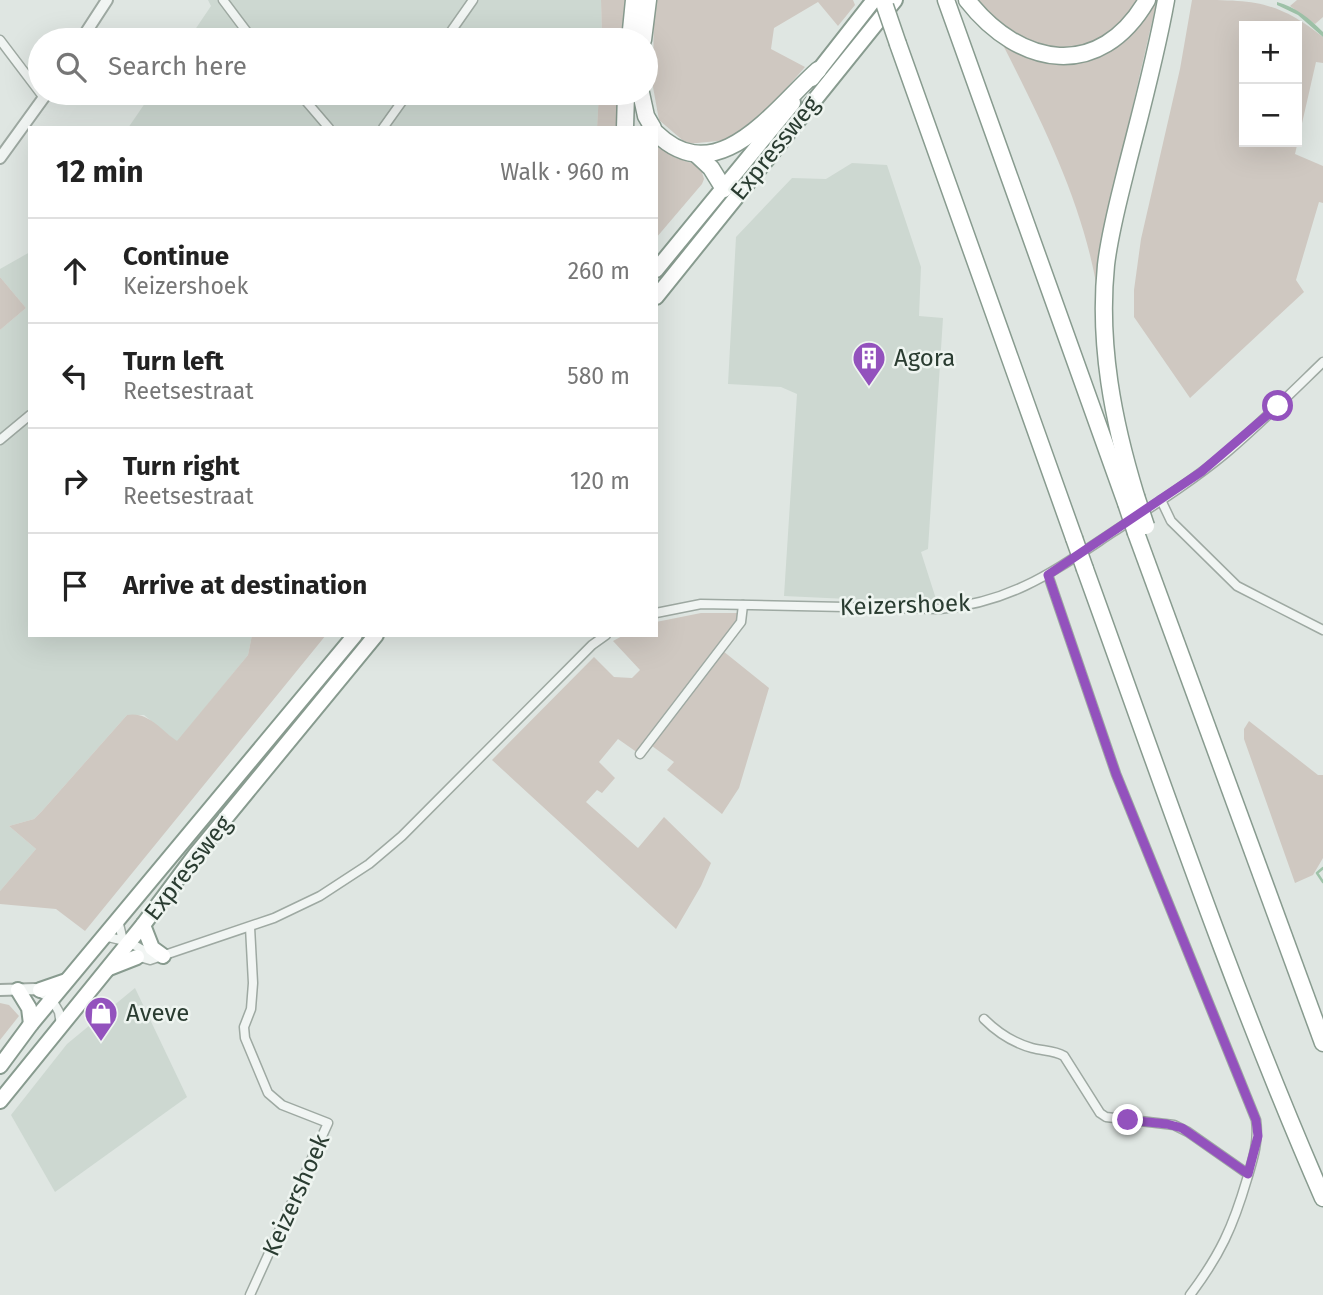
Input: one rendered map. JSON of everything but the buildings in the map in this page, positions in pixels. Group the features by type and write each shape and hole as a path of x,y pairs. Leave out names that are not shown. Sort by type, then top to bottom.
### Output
{"highway":[{"path":"630,28 634,0"},
{"path":"644,28 648,0"},
{"path":"946,0 1131,500 1141,530 1144,556 1323,1043"},
{"path":"967,0 996,30 1011,41 1027,49 1058,56 1078,55 1100,48 1135,21 1147,0"},
{"path":"1131,500 1107,373 1104,286 1112,225 1166,0"},
{"path":"882,1 1202,892 1288,1117 1323,1198"},
{"name":"Expressweg","path":"658,268 818,70 882,1"},
{"name":"Expressweg","path":"658,294 727,207 882,1"},
{"path":"696,154 730,147 752,133 818,70"},
{"path":"625,126 626,105"},
{"path":"644,105 652,126"},
{"path":"658,135 673,146 696,154 711,167 724,189 727,207"},
{"path":"658,280 672,277"},
{"name":"Expressweg","path":"0,1101 58,1011 68,981 353,637"},
{"name":"Expressweg","path":"0,1066 31,1024 58,1011 109,968 125,943 143,925 196,854 374,637"},
{"path":"143,925 152,948 163,956"},
{"path":"109,968 137,957"},
{"path":"40,990 68,981"},
{"path":"21,990 29,1008 31,1024"}],"street":[{"path":"89,28 107,0"},
{"path":"223,0 244,28"},
{"path":"453,28 473,0"},
{"path":"0,40 28,74"},
{"path":"0,158 38,105"},
{"path":"309,105 327,126"},
{"path":"384,126 399,105"},
{"name":"Keizershoek","path":"658,613 701,604 922,609 957,607 999,598 1048,575 1161,500 1225,453 1323,362"},
{"path":"0,440 28,417"},
{"path":"1161,500 1171,521 1237,586 1323,630"},
{"path":"1048,575 1116,774 1256,1120 1258,1136 1229,1234 1190,1295"},
{"path":"640,754 741,622 743,605"},
{"path":"118,920 125,943 137,957 150,960 250,927 320,896 387,849 592,645 603,637"},
{"name":"Keizershoek","path":"250,927 253,983 251,1009 244,1027 245,1038 268,1093 282,1105 328,1124 250,1295"},
{"path":"104,936 163,956"},
{"path":"0,989 40,990 58,1011"},
{"path":"21,990 58,1011"},
{"path":"984,1019 994,1029 1022,1045 1055,1051 1064,1056 1100,1113 1106,1117 1174,1125 1248,1174"}],"shaded area":[{"path":"208,0 601,0 602,28 196,28 211,6"},
{"path":"601,0 627,0 624,28 602,28"},
{"path":"654,0 853,0 855,5 838,26 818,2 774,28 771,49 805,67 771,106 728,140 687,144 659,120 656,105 658,28 654,28"},
{"path":"975,0 1138,0 1112,30 1080,46 1063,48 1026,40 1007,30"},
{"path":"1151,0 1157,0 1115,183 1097,288 1082,225 1060,164 1004,47 1051,62 1100,55 1129,34"},
{"path":"1192,0 1248,2 1277,9 1299,21 1239,21 1239,147 1297,147 1295,154 1323,166 1323,203 1319,202 1296,280 1304,292 1190,398 1134,317 1134,290 1141,239 1180,69"},
{"path":"1297,0 1323,0 1323,17 1315,24 1290,6"},
{"path":"1277,2 1308,18 1323,32 1323,37 1298,15 1277,5"},
{"path":"1302,23 1323,37 1323,63 1316,62 1302,123"},
{"path":"144,105 598,105 597,126 129,126"},
{"path":"598,105 619,105 618,126 597,126"},
{"path":"658,146 674,157 700,166 704,179 658,236"},
{"path":"852,163 887,165 921,267 919,316 943,318 928,549 921,552 936,599 912,602 784,596 797,394 781,387 728,384 736,237 792,178 826,179"},
{"path":"28,253 28,637 252,637 248,655 177,742 144,715 127,715 34,819 9,826 36,849 0,891 0,330 26,308 0,277 0,269"},
{"path":"0,277 26,308 0,330"},
{"path":"701,613 739,613 730,634 638,753 618,739 599,762 615,778 602,793 597,790 586,802 638,848 664,817 711,863 676,929 492,760 594,657 614,677 632,678 640,670 613,641 620,637 658,637 658,622"},
{"path":"252,637 324,637 85,931 56,909 0,904 0,891 36,849 9,826 34,819 127,715 141,716 154,722 177,741 248,655"},
{"path":"723,651 769,688 739,788 722,814 667,770 674,762 652,746"},
{"path":"1249,721 1318,775 1323,775 1323,858 1313,875 1295,883 1244,739 1244,729"},
{"path":"135,988 187,1097 55,1192 11,1115 67,1044"},
{"path":"0,1003 9,1005 19,1016 0,1040"}],"waterway":[{"path":"1323,868 1317,873 1323,882"}],"place":[{"name":"Agora","path":"869,388"},
{"name":"Aveve","path":"101,1043"}],"route":[{"path":"1128,1120 1182,1128 1248,1174 1258,1136 1253,1110 1143,845 1048,575 1201,472 1278,406"}]}
